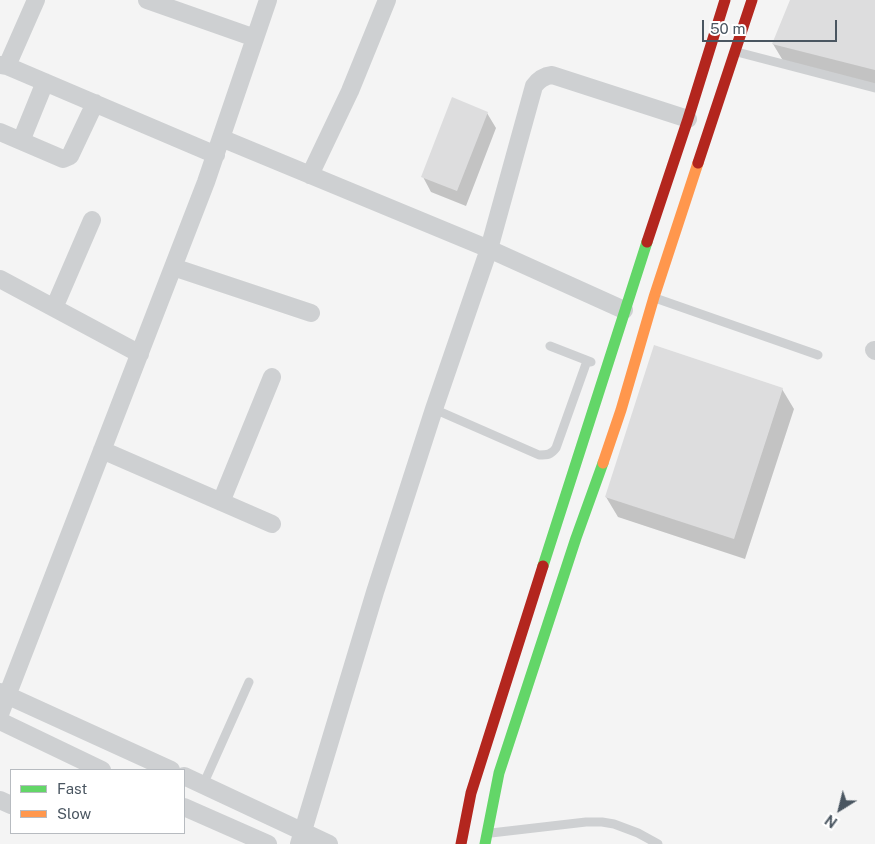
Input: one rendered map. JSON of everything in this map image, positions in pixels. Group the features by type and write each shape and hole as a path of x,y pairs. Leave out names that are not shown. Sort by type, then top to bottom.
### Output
{"main road":[{"path":"461,844 471,794 624,310 688,119 724,0"},
{"path":"486,838 499,773 576,538 621,410 654,297 752,0"}],"street":[{"path":"35,0 4,65 95,103 218,146 310,175 489,249 624,310"},
{"path":"147,0 255,38"},
{"path":"0,714 4,694 173,267 218,146 268,0"},
{"path":"310,175 350,91 387,0"},
{"path":"301,838 434,409 489,249 534,86 539,80 552,75 688,119"},
{"path":"21,141 45,82"},
{"path":"0,132 63,159 70,156 95,103"},
{"path":"54,308 92,220"},
{"path":"173,267 311,313"},
{"path":"0,279 140,354"},
{"path":"221,502 272,377"},
{"path":"102,450 272,524"},
{"path":"4,694 169,769"},
{"path":"0,721 74,764 97,769"},
{"path":"185,776 301,838 329,844"},
{"path":"185,807 268,844"}],"lane":[{"path":"735,51 875,88"},
{"path":"654,297 818,355"},
{"path":"550,346 606,368"},
{"path":"434,409 539,455 547,455 556,448 587,361"},
{"path":"203,785 249,682"},
{"path":"486,838 586,822 602,822 614,824 638,833 658,844"}],"building":[{"path":"790,0 875,0 875,70 772,44"},
{"path":"452,97 488,112 457,191 421,177"},
{"path":"654,345 783,388 734,539 605,497"}],"traffic: fast":[{"path":"543,566 647,242"},
{"path":"485,844 499,773 576,538 603,463"}],"traffic: slow":[{"path":"603,463 698,163"}],"traffic: jam":[{"path":"647,242 725,0"},
{"path":"698,163 752,0"},
{"path":"461,844 471,793 543,566"}]}
